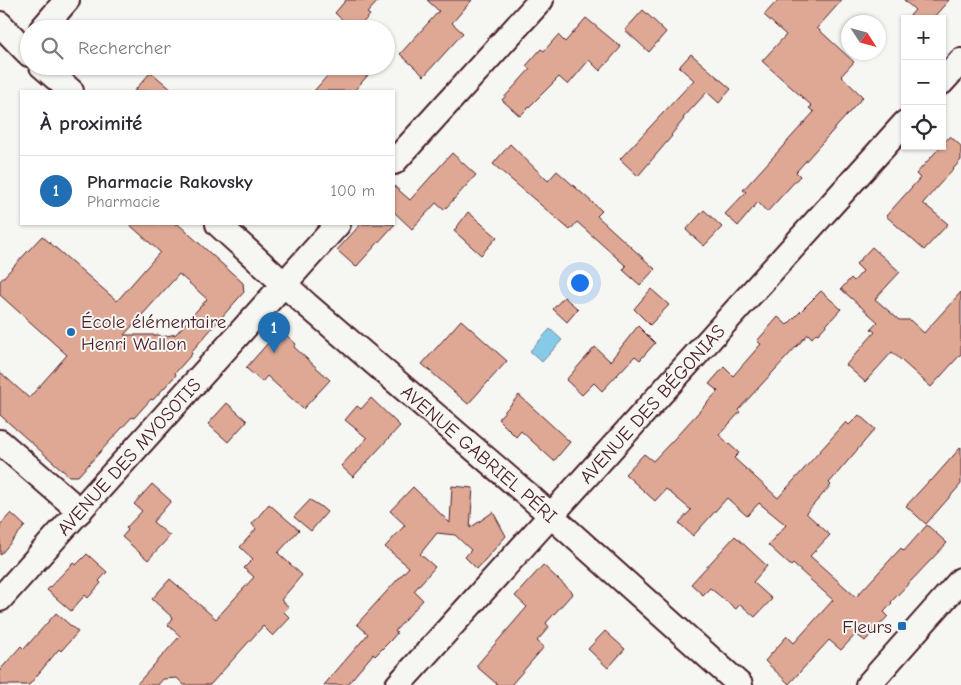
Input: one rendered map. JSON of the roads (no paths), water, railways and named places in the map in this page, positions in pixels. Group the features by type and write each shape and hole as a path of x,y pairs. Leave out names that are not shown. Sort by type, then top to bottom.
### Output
{"street":[{"path":"50,20 67,0"},
{"path":"395,161 541,0"},
{"path":"0,24 20,43"},
{"path":"946,78 961,61"},
{"path":"52,75 70,90"},
{"name":"AVENUE DES BÉGONIAS","path":"398,685 901,127"},
{"name":"AVENUE GABRIEL PÉRI","path":"219,225 284,284 551,515 740,685"},
{"name":"AVENUE DES MYOSOTIS","path":"0,599 337,225"},
{"path":"0,442 80,511"},
{"path":"868,685 961,580"}],"water":[{"path":"550,329 562,340 542,362 530,351"}],"place":[{"name":"École élémentaire Henri Wallon","path":"71,332"},
{"name":"Pharmacie Rakovsky","path":"274,353"},
{"name":"Fleurs","path":"902,626"}]}
